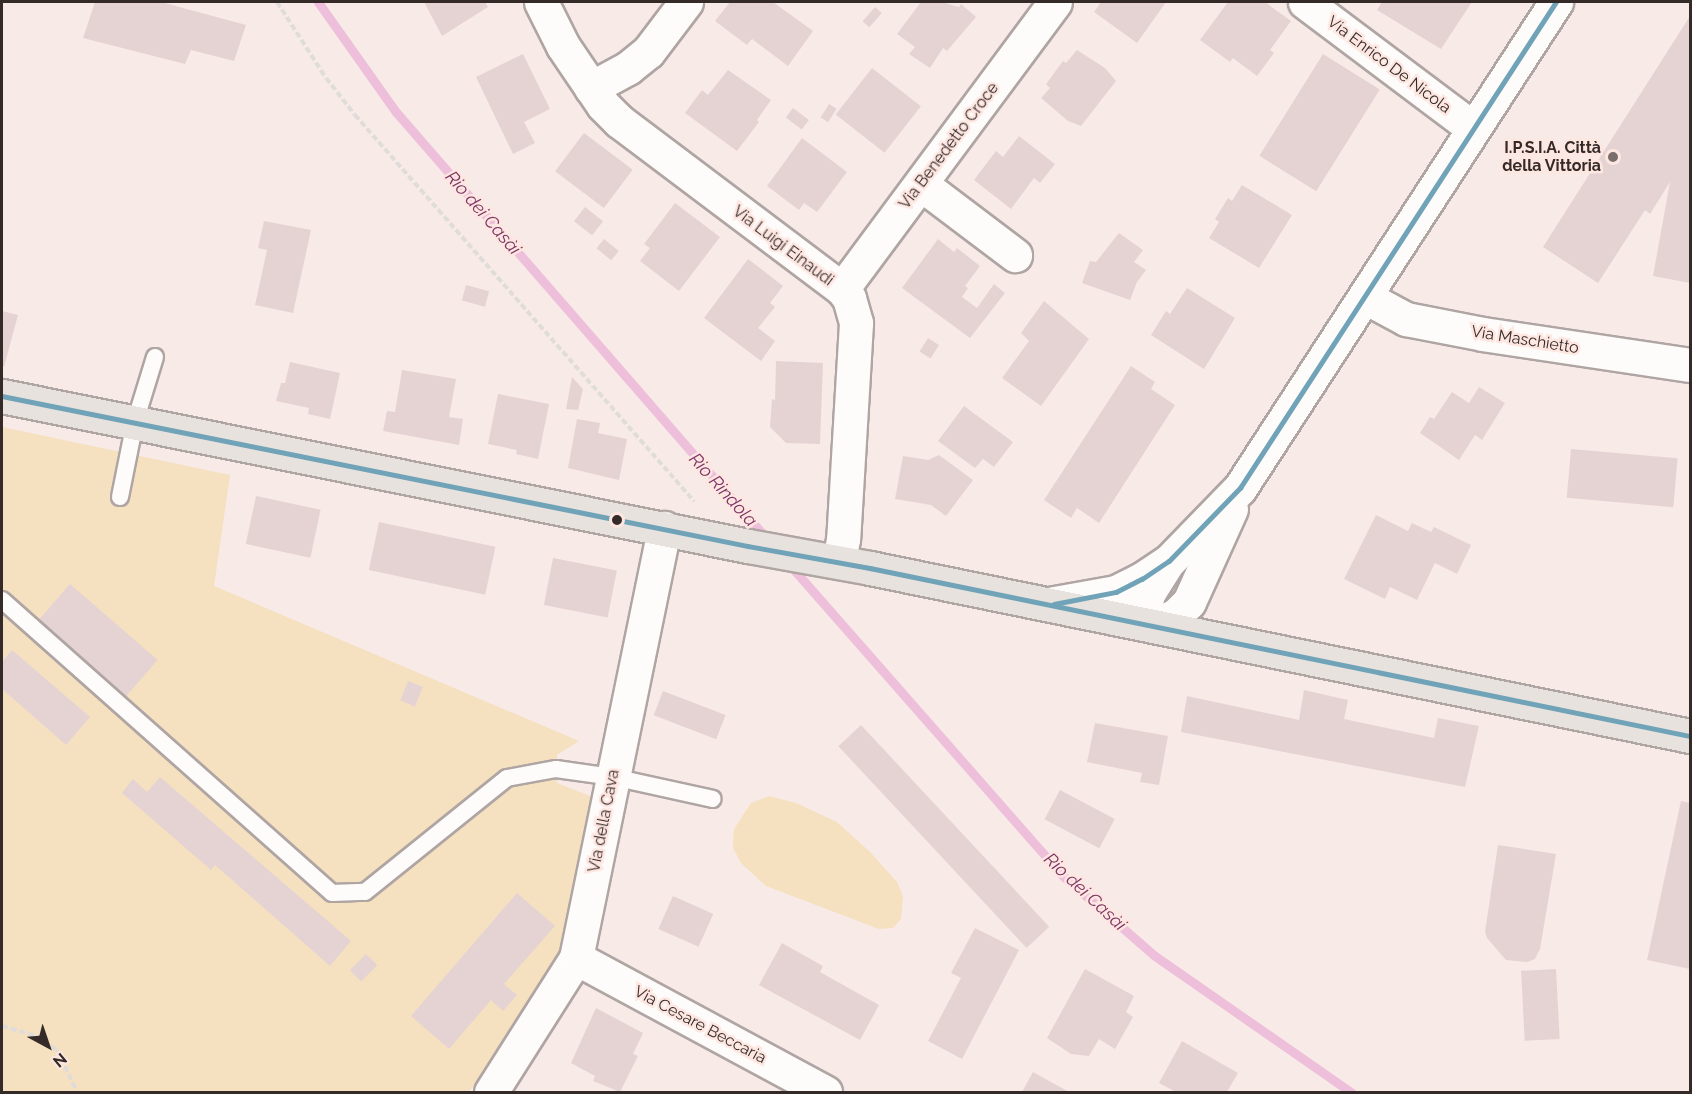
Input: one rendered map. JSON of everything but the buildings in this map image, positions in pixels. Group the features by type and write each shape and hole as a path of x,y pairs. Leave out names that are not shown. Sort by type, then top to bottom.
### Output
{"main road":[{"path":"2,396 748,546 839,562 1690,735"}],"street":[{"name":"Via Luigi Einaudi","path":"541,2 563,46 603,105 635,135 842,289 855,310 843,539 839,562"},
{"path":"591,88 628,68 648,52 686,2"},
{"name":"Via Benedetto Croce","path":"842,289 1055,2"},
{"name":"Via Enrico De Nicola","path":"1305,2 1473,128"},
{"path":"1169,561 1148,594 1144,610 1144,624 1163,621 1176,615 1189,602 1240,488 1556,2"},
{"path":"921,184 1015,255"},
{"name":"Via Maschietto","path":"1365,297 1406,319 1483,334 1690,365"},
{"path":"1048,604 1116,592 1143,579 1169,561 1240,488"},
{"name":"Via della Cava","path":"491,1092 576,958 663,528"},
{"path":"1196,584 1199,606 1207,626 1227,641"},
{"name":"Via Cesare Beccaria","path":"576,958 825,1092"}],"lane":[{"path":"120,496 135,422 154,357"},
{"path":"2,600 332,893 365,892 507,778 556,769 613,777 713,799"}],"path":[{"path":"278,2 326,78 355,115 701,508"},
{"path":"2,1026 36,1036 57,1050 78,1092"}],"shaded area":[{"path":"2,427 230,475 214,586 579,741 557,755 557,783 595,798 569,951 469,1092 2,1092"},
{"path":"769,796 796,803 837,822 870,852 897,882 903,896 901,919 893,928 879,929 766,886 741,863 733,848 734,829 751,803"}],"waterway":[{"name":"Rio dei Casài","path":"318,2 396,112 767,539"},
{"name":"Rio dei Casài","path":"788,563 1062,875 1155,956 1351,1092"}],"transit line":[{"path":"1054,604 1116,592 1142,579 1169,561 1240,488 1556,2"},
{"path":"2,396 748,546 870,568 1690,736"}],"place":[{"name":"I.P.S.I.A. Città della Vittoria","path":"1613,157"}],"water label":[{"name":"Rio Rindola","path":"723,490"}]}
